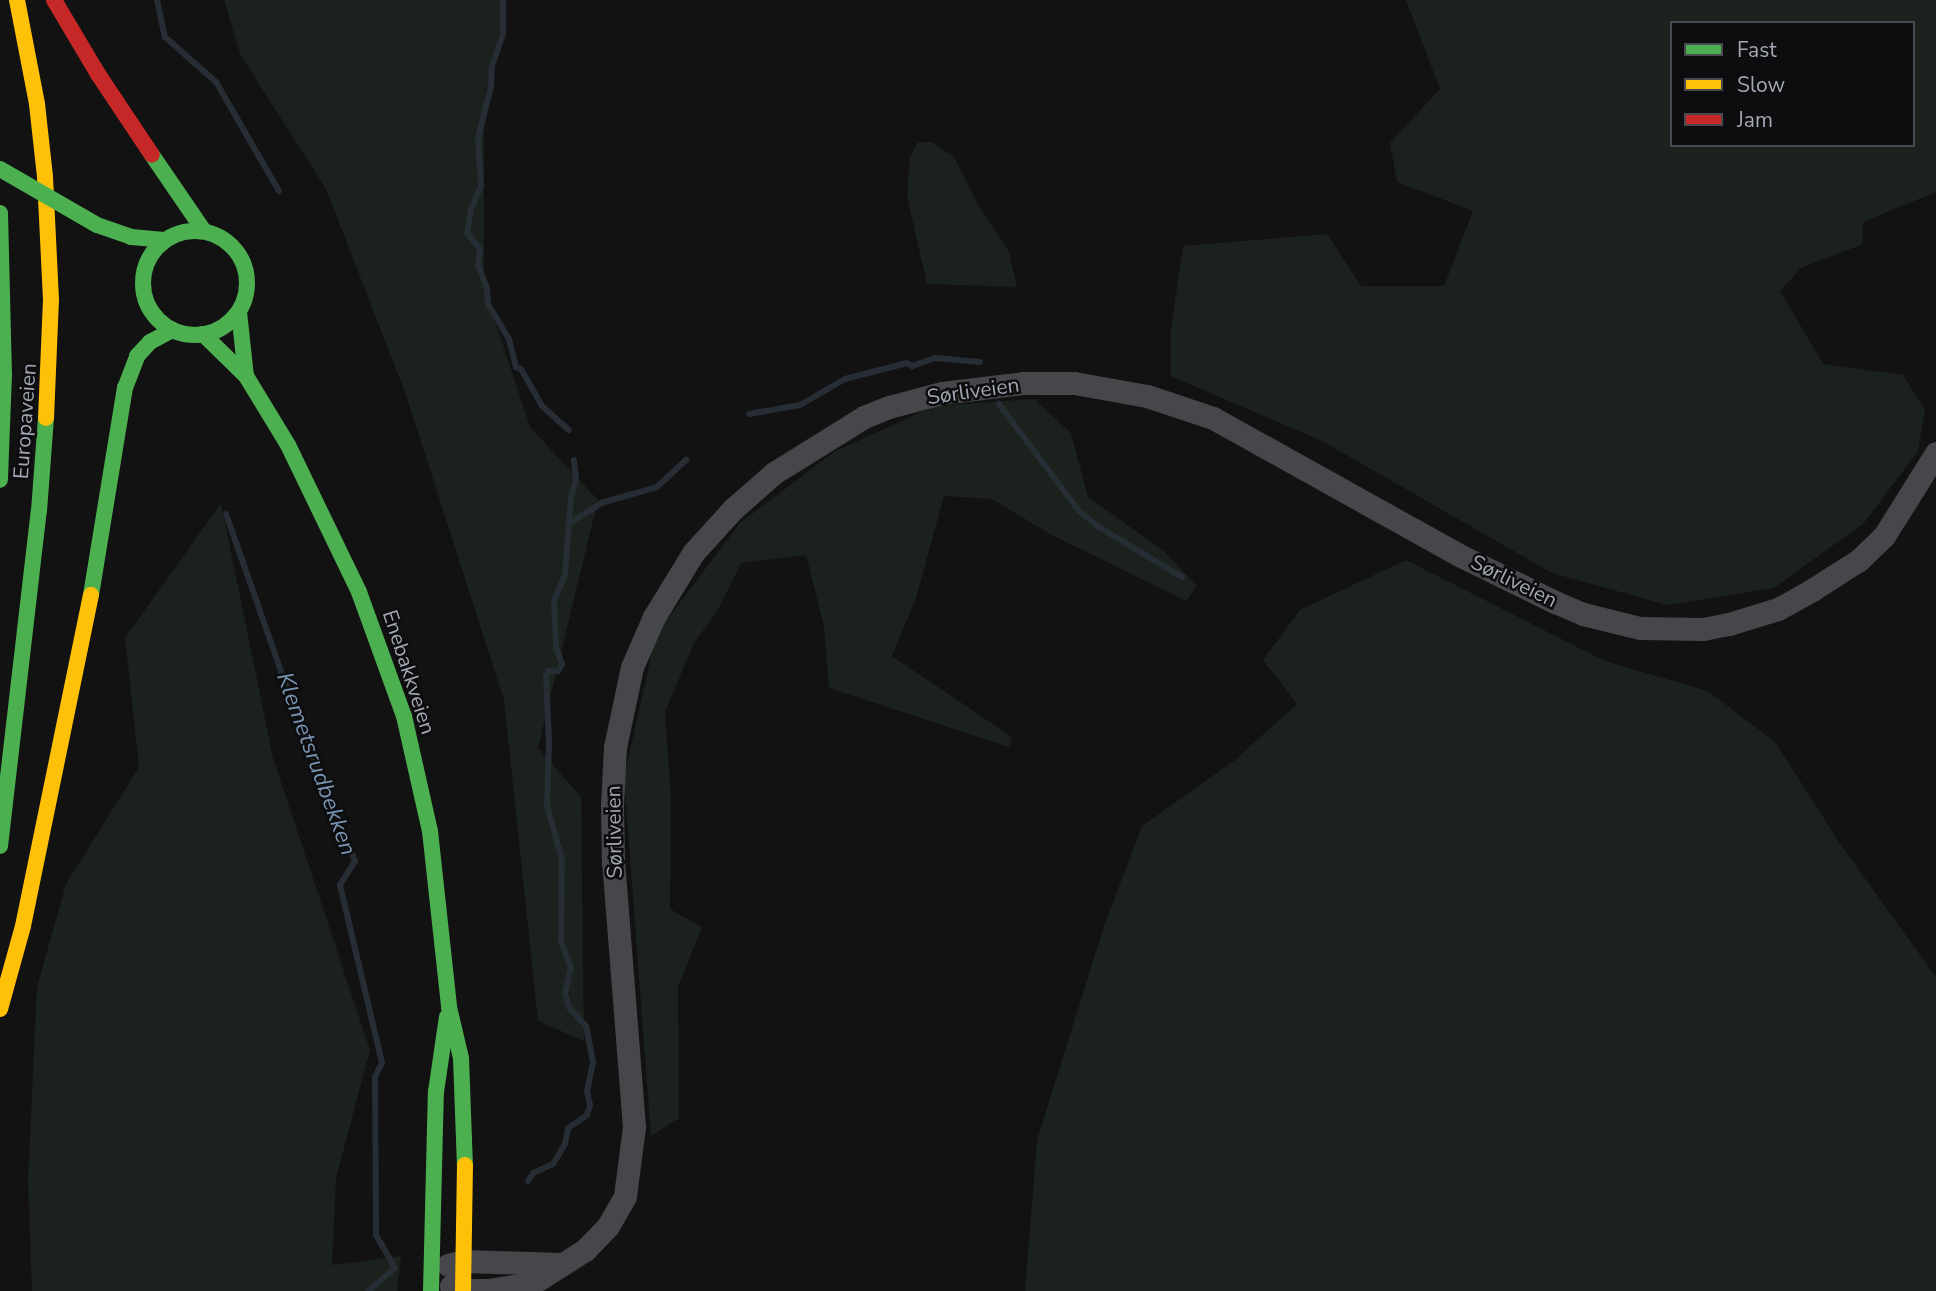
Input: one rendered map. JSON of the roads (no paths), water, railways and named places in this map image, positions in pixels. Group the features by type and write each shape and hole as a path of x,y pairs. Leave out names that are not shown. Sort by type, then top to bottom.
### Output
{"main road":[{"name":"Europaveien","path":"0,846 46,436 51,299 42,143 17,0"},
{"path":"54,0 98,74 204,231"},
{"path":"0,169 99,227 131,237 164,240"},
{"name":"Europaveien","path":"0,213 4,311 0,480"},
{"path":"99,227 127,258 143,281 149,307 157,318 173,330 203,334 226,326 239,312 248,288 244,262 228,242 204,231 181,232 164,240 147,261 143,281"},
{"name":"Enebakkveien","path":"239,312 246,376"},
{"path":"0,1009 23,926 83,639 125,388 137,356 150,342 173,330"},
{"name":"Enebakkveien","path":"203,334 246,376 319,504 374,630 404,716 432,845 449,1007 461,1058 463,1291"},
{"name":"Enebakkveien","path":"432,1282 436,1092 439,1057 449,1007"}],"street":[{"name":"Sørliveien","path":"432,1282 463,1291 533,1283 585,1250 608,1226 625,1196 634,1144 612,805 615,747 632,667 654,617 693,553 733,509 774,473 818,444 889,407 968,388 1074,383 1146,396 1213,418 1459,555 1583,614 1640,628 1703,629 1778,609 1859,560 1884,536 1936,453"},
{"path":"432,1282 447,1265 464,1261 561,1264"}],"waterway":[{"name":"Klemetsrudbekken","path":"157,0 165,37 216,82 279,191"},
{"path":"503,0 503,34 492,66 491,86 478,138 481,186 471,210 467,233 480,249 478,265 487,289 488,304 509,339 516,367 521,369 542,406 569,430"},
{"path":"749,414 800,405 845,379 907,363 912,366 935,358 980,362"},
{"path":"999,404 1079,511 1099,527 1182,577"},
{"path":"528,1181 533,1173 553,1164 565,1144 568,1128 587,1115 590,1105 587,1091 593,1062 586,1026 569,1007 565,993 571,968 561,942 562,859 547,806 549,742 546,675 549,671 558,671 562,664 556,647 554,601 565,575 571,497 576,480 574,460"},
{"path":"568,524 601,503 657,487 686,460"},
{"name":"Klemetsrudbekken","path":"226,514 294,708 355,861 340,885 382,1063 375,1077 376,1235 395,1268 369,1291"}]}
